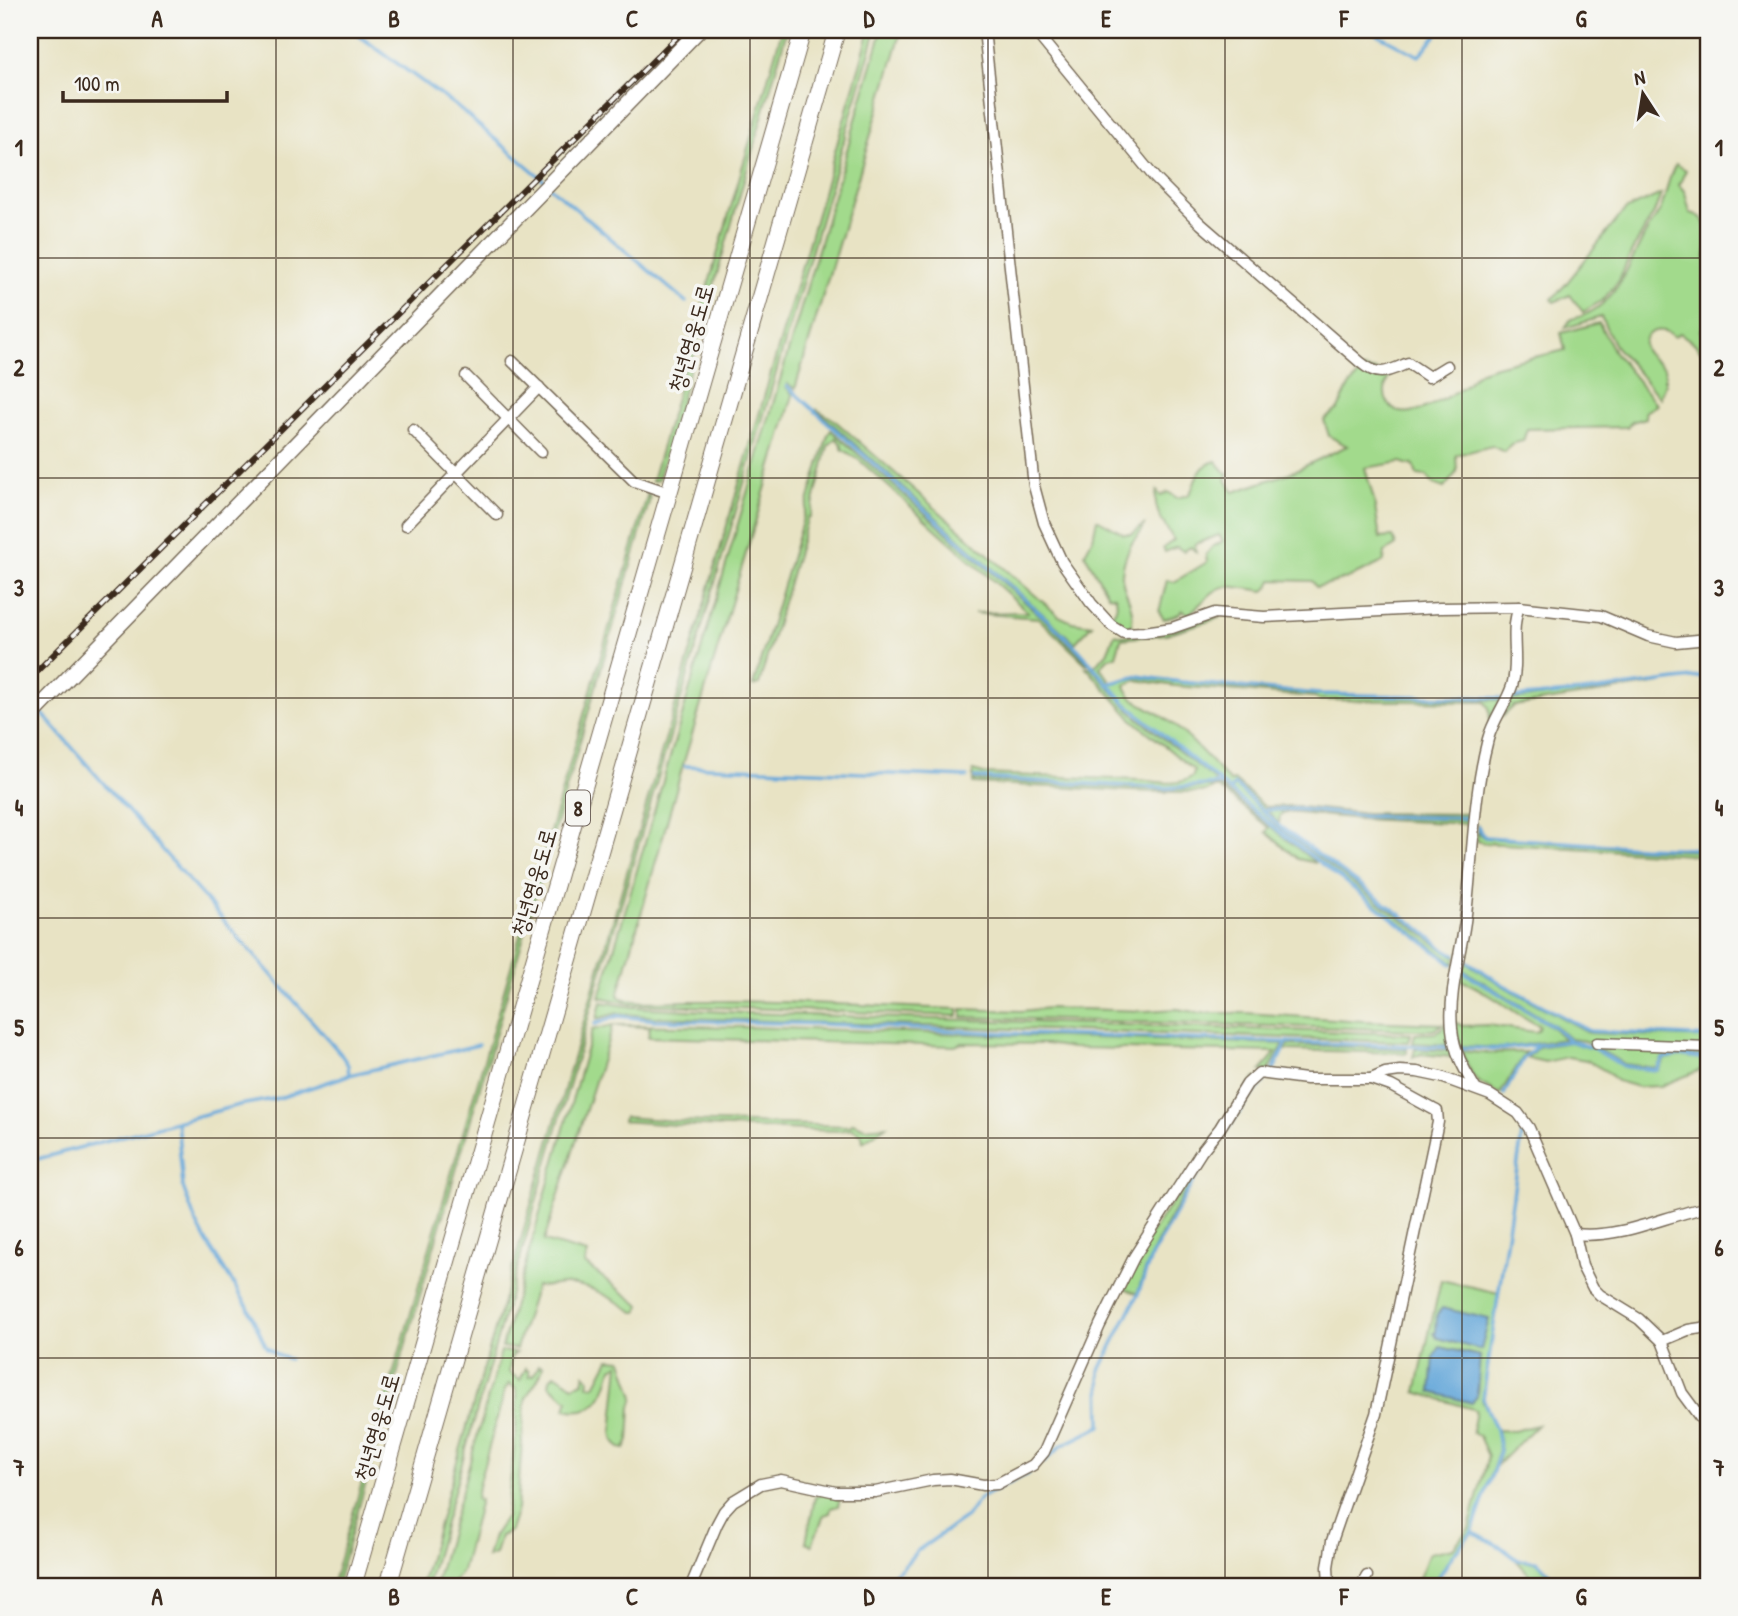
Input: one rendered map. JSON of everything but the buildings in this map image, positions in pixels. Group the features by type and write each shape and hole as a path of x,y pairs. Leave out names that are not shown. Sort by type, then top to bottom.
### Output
{"highway":[{"name":"청년영웅도로","path":"353,1586 803,30"},
{"name":"8","path":"388,1586 837,30"}],"main road":[{"path":"35,712 699,30"}],"street":[{"path":"984,30 1034,486 1044,523 1062,562 1091,603 1111,625 1124,632 1144,632 1172,628 1216,613 1264,617 1519,607 1601,616 1619,621 1648,636 1676,642 1708,639"},
{"path":"1034,30 1155,178 1201,224 1371,371 1381,372 1408,363 1429,377 1447,366"},
{"path":"512,360 634,481 669,493"},
{"path":"466,376 541,452"},
{"path":"405,525 539,387"},
{"path":"413,430 497,514"},
{"path":"1475,1088 1457,1055 1451,1015 1466,914 1472,838 1488,737 1511,688 1515,673 1515,619 1519,607"},
{"path":"1597,1043 1708,1047"},
{"path":"1371,1079 1385,1073 1417,1072 1475,1088 1506,1103 1518,1113 1529,1128 1575,1234 1583,1266 1593,1288 1600,1296 1639,1319 1662,1341 1682,1393 1708,1428"},
{"path":"691,1586 724,1511 733,1501 761,1484 781,1480 836,1492 875,1492 941,1480 998,1484 1033,1465 1044,1452 1100,1325 1134,1257 1247,1084 1259,1073 1306,1079 1371,1079 1391,1086 1437,1111 1438,1122 1376,1415 1332,1541 1328,1567 1329,1586"},
{"path":"1575,1234 1592,1236 1629,1230 1708,1207"},
{"path":"1662,1341 1688,1330 1708,1327"}],"green space":[{"path":"782,30 787,30 658,480 652,481"},
{"path":"870,30 876,30 597,987 427,1586 421,1586"},
{"path":"882,30 902,30 795,389 788,384 786,387 793,395 683,765 618,996 642,1002 755,1001 958,1009 958,1016 632,1004 600,997"},
{"path":"1676,164 1686,170 1679,185 1685,192 1690,213 1702,219 1708,229 1708,324 1701,330 1707,351 1704,355 1680,333 1674,337 1664,331 1648,335 1644,344 1645,350 1665,370 1665,384 1660,398 1615,346 1601,317 1565,328 1571,319 1598,308 1616,288 1660,210"},
{"path":"1661,194 1619,280 1603,300 1583,312 1570,295 1554,302 1552,299 1625,210"},
{"path":"1599,323 1614,352 1657,405 1645,412 1646,418 1632,422 1627,427 1527,429 1523,441 1511,444 1504,452 1492,446 1456,455 1457,472 1444,488 1433,484 1427,476 1417,475 1413,464 1401,462 1365,468 1380,538 1393,537 1396,545 1385,552 1384,561 1348,578 1316,587 1312,581 1272,580 1264,591 1228,586 1216,590 1189,614 1182,610 1179,614 1164,619 1159,612 1167,580 1174,582 1207,562 1206,555 1212,547 1223,541 1219,535 1195,544 1196,552 1191,547 1183,551 1177,547 1165,552 1163,548 1174,540 1157,510 1157,491 1161,496 1168,492 1177,498 1188,495 1203,468 1216,461 1228,475 1226,480 1234,492 1292,472 1347,446 1329,436 1324,420 1338,409 1348,388 1364,369 1390,373 1385,396 1392,408 1399,412 1419,410 1440,401 1481,371 1565,350 1561,333"},
{"path":"816,409 833,419 1059,616 1072,622 1092,625 1075,643"},
{"path":"831,430 1044,619 1089,664 1038,618 974,613 1028,612 858,459 842,449 836,438 828,446 810,517 759,684 753,686"},
{"path":"648,493 650,499 336,1586 332,1586"},
{"path":"1097,519 1124,534 1132,534 1144,525 1128,550 1122,574 1131,605 1131,629 1109,618 1116,608 1115,596 1108,595 1085,553 1093,538"},
{"path":"1213,616 1219,618 1166,634 1121,639 1116,656 1109,658 1100,667 1111,682 1108,683 1094,666 1107,653 1115,634 1123,636"},
{"path":"1086,667 1091,667 1132,713 1215,780 1214,784 1166,787 973,777 973,771 984,774 1168,783 1181,782 1193,776 1194,770 1133,720"},
{"path":"1138,677 1319,694 1501,700 1490,720 1489,708 1485,702 1318,700 1315,697 1175,686 1137,680 1125,685 1133,698 1170,722 1192,741 1230,782 1234,780 1265,807 1290,806 1359,813 1472,814 1470,817 1360,815 1288,808 1263,809 1235,784 1229,790 1125,702 1109,684"},
{"path":"1661,683 1514,706 1502,717 1510,700"},
{"path":"973,780 1167,790 1220,786 1316,863 1298,859 1266,832 1269,828 1219,788 1206,792 1151,792 973,783"},
{"path":"1235,786 1278,827 1448,953 1456,956 1455,964 1275,827 1231,791"},
{"path":"1267,811 1469,820 1471,824 1360,819 1287,812 1280,815 1279,824"},
{"path":"1477,824 1479,834 1485,838 1708,851 1708,856 1484,843 1477,841"},
{"path":"1462,960 1503,986 1590,1033 1708,1038 1708,1057 1680,1053 1663,1057 1657,1068 1624,1064 1585,1041 1570,1039 1554,1025 1460,968"},
{"path":"1459,970 1552,1027 1564,1039 1503,1048 1460,1046 1454,1022 1463,1026 1488,1025 1535,1032 1540,1026 1480,989 1458,979"},
{"path":"601,1002 634,1007 745,1013 1411,1034 1409,1042 654,1017 618,1013 597,1019"},
{"path":"1049,1008 1146,1011 1177,1009 1201,1013 1442,1024 1434,1030 1413,1030 962,1017 962,1009 1021,1011"},
{"path":"1449,1022 1452,1045 1413,1043 1415,1034 1436,1033"},
{"path":"613,1025 1284,1044 1268,1072 1261,1071 1276,1052 1072,1048 1046,1044 962,1043 955,1046 648,1037 650,1027"},
{"path":"613,1025 544,1241 587,1253 585,1264 641,1306 638,1312 634,1312 601,1293 574,1285 536,1286 516,1349 502,1347 592,1030"},
{"path":"1570,1042 1593,1049 1623,1067 1658,1071 1665,1059 1680,1056 1708,1060 1708,1067 1661,1086 1638,1087 1617,1081 1609,1073 1586,1060 1568,1057 1545,1062 1527,1058 1538,1047"},
{"path":"1288,1045 1407,1049 1407,1053 1286,1050"},
{"path":"1415,1049 1452,1051 1454,1057 1421,1054 1413,1057"},
{"path":"1461,1051 1526,1052 1500,1094 1475,1078"},
{"path":"1255,1078 1266,1079 1247,1100 1184,1194 1157,1243 1137,1294 1123,1287 1135,1258"},
{"path":"624,1117 850,1126 853,1123 865,1128 886,1126 863,1142 862,1135 853,1129 838,1131 676,1125 623,1121"},
{"path":"1441,1280 1499,1293 1482,1399 1496,1430 1499,1450 1472,1532 1451,1556 1432,1586 1416,1586 1429,1553 1453,1548 1469,1528 1488,1456 1479,1436 1472,1433 1476,1410 1416,1392","holes":["1440,1347 1480,1356 1442,1395 1431,1392"]},
{"path":"501,1351 516,1353 511,1357 509,1372 520,1380 526,1368 529,1376 534,1375 539,1365 543,1366 525,1401 517,1509 510,1531 500,1536 495,1554 487,1557 493,1536 506,1517 516,1432 517,1394 515,1388 509,1384 478,1486 476,1499 480,1500 462,1571 451,1586 435,1586"},
{"path":"609,1359 622,1360 634,1397 629,1440 625,1449 620,1448 614,1441 612,1432 619,1364 612,1368 607,1386 598,1401 585,1409 565,1409 568,1400 549,1385 555,1374 573,1386 583,1382 585,1374 589,1379 588,1385 595,1386"},
{"path":"1537,1425 1497,1465 1501,1451 1497,1430 1514,1431"},
{"path":"827,1492 840,1498 838,1506 831,1508 830,1513 824,1515 812,1545 806,1542 815,1497"},
{"path":"1517,1561 1537,1562 1559,1586 1540,1586"}],"water":[{"path":"1442,1308 1489,1319 1481,1350 1437,1338 1434,1333 1437,1314"},
{"path":"1440,1347 1480,1356 1477,1396 1472,1403 1431,1392 1434,1356"}],"waterway":[{"path":"351,30 456,106 545,181"},
{"path":"1375,33 1419,56 1440,30"},
{"path":"550,187 686,302"},
{"path":"787,386 1049,621 1078,649 1125,703 1275,828 1452,964"},
{"path":"1107,684 1138,676 1319,694 1500,698"},
{"path":"1510,698 1708,676"},
{"path":"41,712 340,1053 348,1065 349,1075"},
{"path":"685,766 967,777"},
{"path":"975,778 1167,788 1220,784"},
{"path":"1229,791 1235,785 1279,826 1448,952 1455,954"},
{"path":"1262,810 1297,809 1361,816 1470,818"},
{"path":"1478,826 1485,837 1708,849"},
{"path":"1465,960 1504,985 1590,1031 1708,1037"},
{"path":"1462,971 1553,1026 1569,1040"},
{"path":"595,1024 618,1016 656,1020 819,1024 1026,1034 1502,1049 1570,1041 1593,1048 1623,1066 1657,1070 1664,1058 1680,1055 1708,1059"},
{"path":"1273,1071 1287,1042"},
{"path":"30,1161 239,1105 279,1098 349,1075 478,1045"},
{"path":"1504,1094 1524,1058 1536,1047"},
{"path":"1044,1462 1061,1446 1101,1426 1100,1370 1138,1294 1151,1257 1199,1171 1246,1102 1266,1079"},
{"path":"177,1121 183,1187 195,1220 248,1307 266,1347 289,1359"},
{"path":"1433,1586 1452,1556 1472,1532 1500,1451 1496,1430 1483,1398 1523,1128 1521,1126"},
{"path":"879,1586 902,1568 917,1551 966,1517 980,1498 1029,1473"},
{"path":"1472,1532 1501,1547 1518,1560 1537,1561 1561,1586"}],"railway":[{"path":"30,678 684,30"}]}
